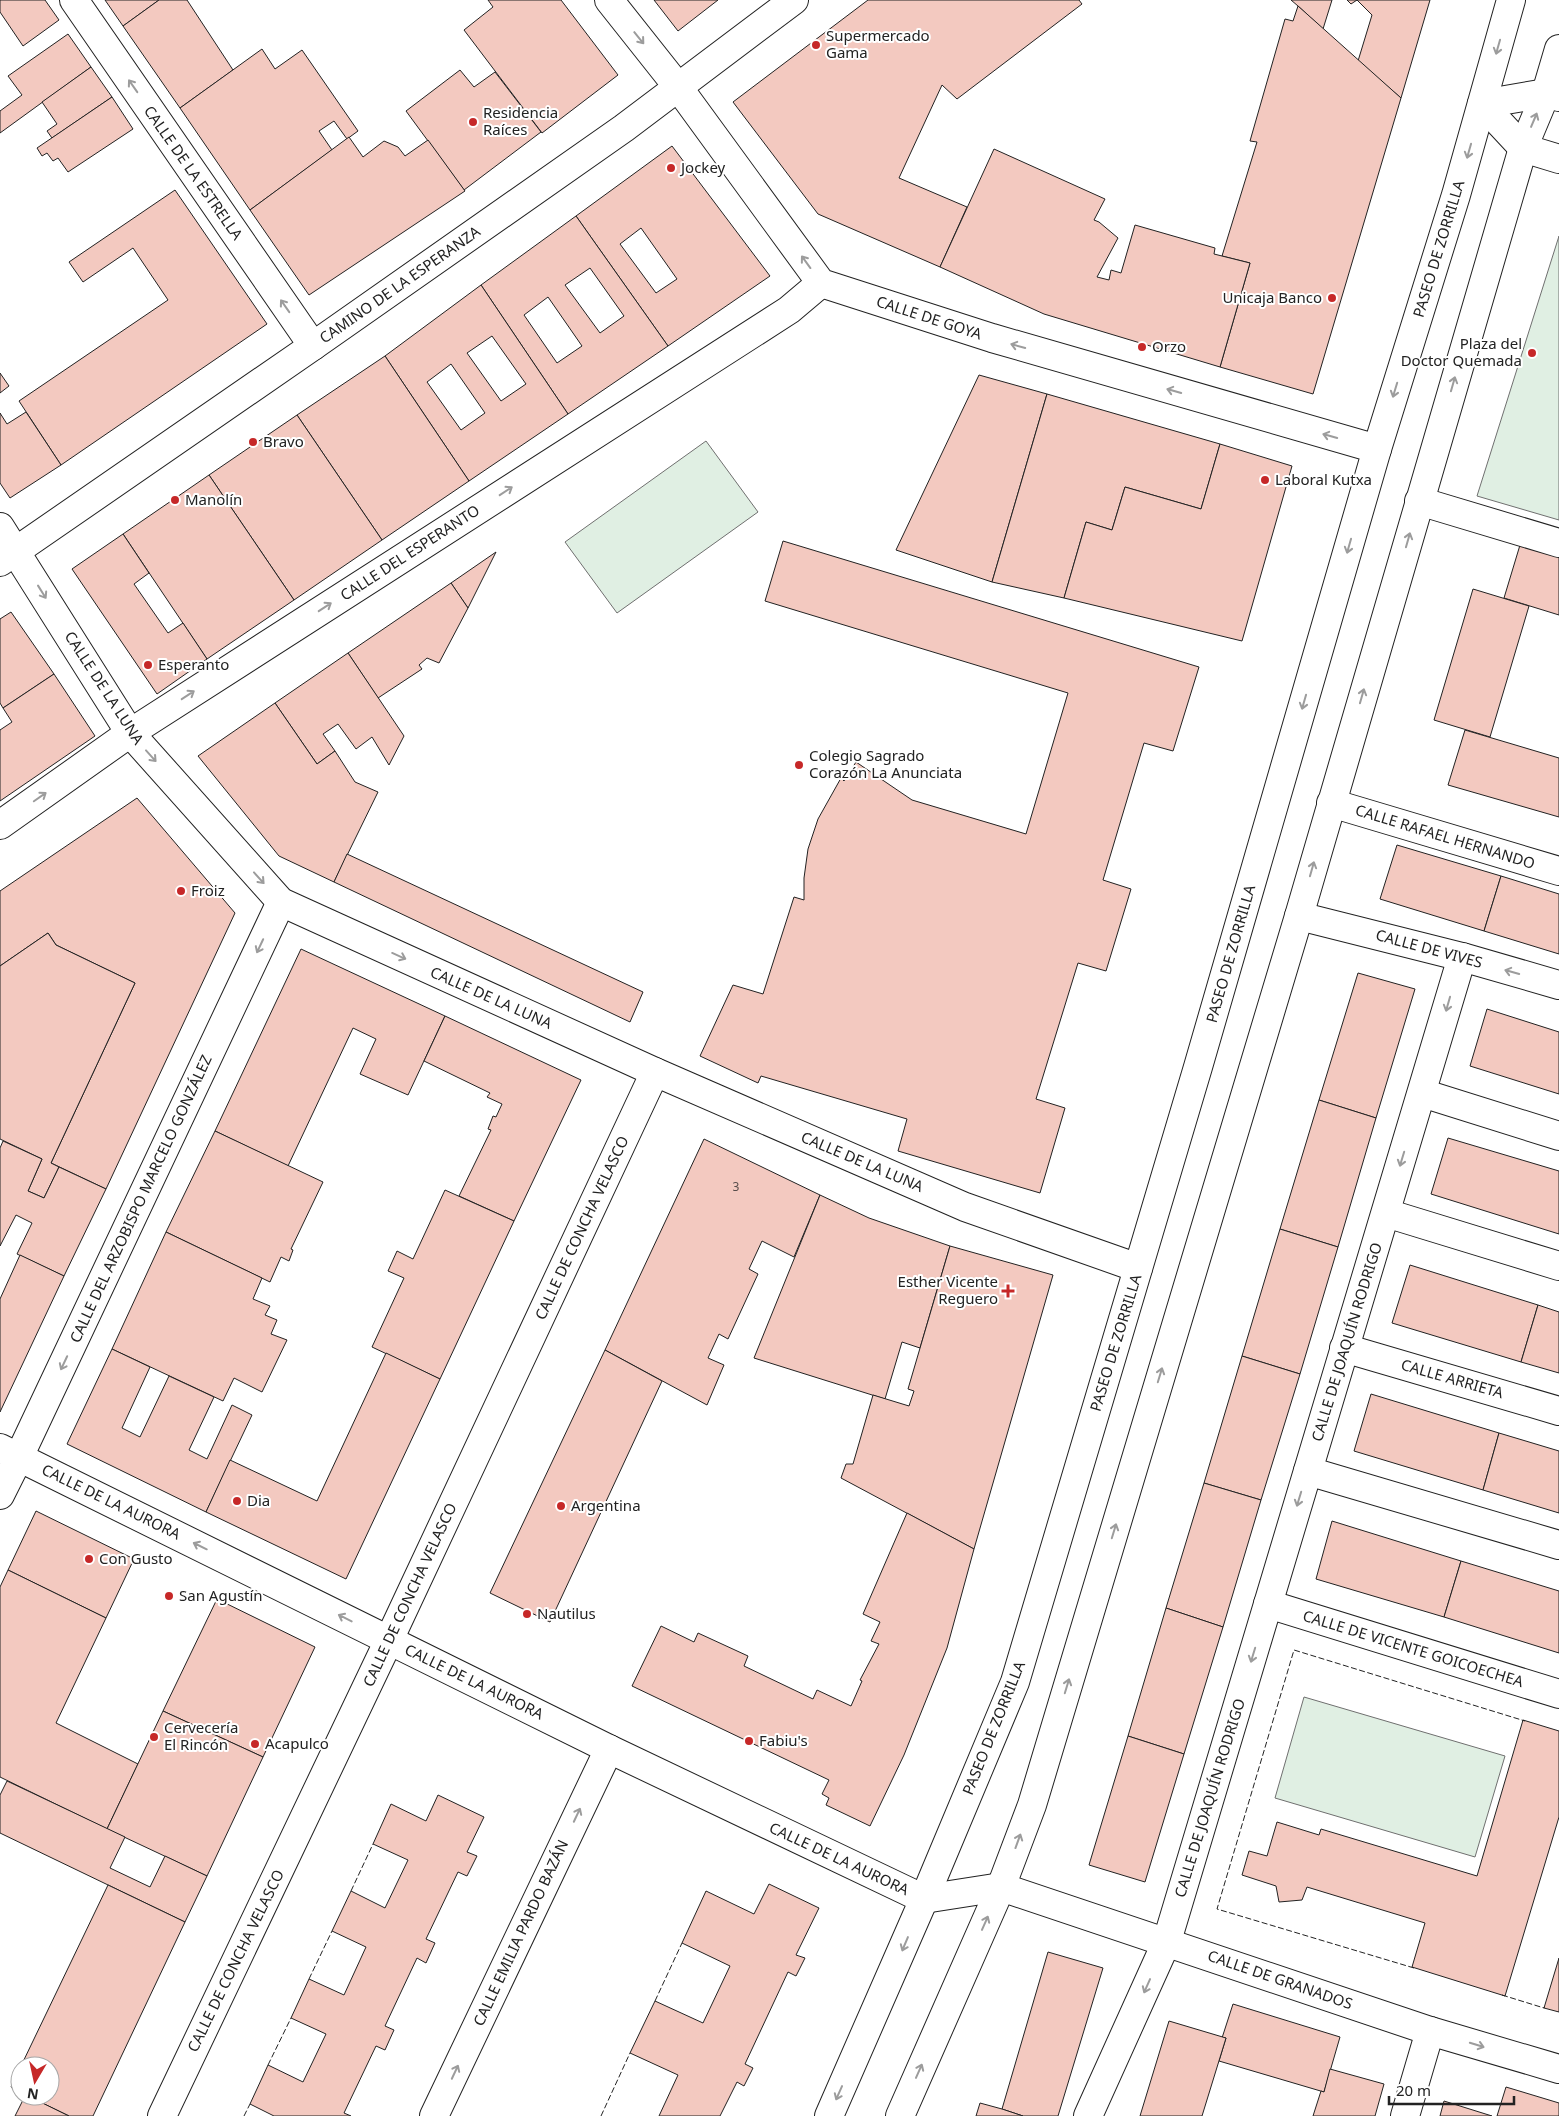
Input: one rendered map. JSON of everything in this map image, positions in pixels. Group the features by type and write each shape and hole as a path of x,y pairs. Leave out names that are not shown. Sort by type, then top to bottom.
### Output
{"street":[{"name":"CALLE DE LA ESTRELLA","path":"74,0 313,346"},
{"path":"609,0 678,87 821,283"},
{"name":"CAMINO DE LA ESPERANZA","path":"8,556 313,346 624,128 794,0"},
{"name":"PASEO DE ZORRILLA","path":"829,2116 924,1899 1015,1682 1377,449 1456,195 1511,0"},
{"path":"900,2116 1001,1887 1032,1805 1299,916 1523,148 1552,95 1559,49"},
{"path":"1482,104 1552,95"},
{"path":"1482,104 1523,148 1559,159"},
{"name":"CALLE DE GOYA","path":"821,283 992,338 1377,449"},
{"name":"CALLE DEL ESPERANTO","path":"0,825 130,733 789,310 821,283"},
{"path":"1419,501 1559,544"},
{"name":"CALLE DE LA LUNA","path":"0,527 8,556 130,733 281,902 655,1072 965,1207 1138,1268"},
{"name":"CALLE RAFAEL HERNANDO","path":"1331,803 1559,872"},
{"name":"CALLE DEL ARZOBISPO MARCELO GONZÁLEZ","path":"0,1495 10,1452 281,902"},
{"name":"CALLE DE VIVES","path":"1299,916 1462,957 1559,985"},
{"name":"CALLE DE JOAQUÍN RODRIGO","path":"1088,2116 1167,1941 1462,957"},
{"name":"CALLE DE CONCHA VELASCO","path":"162,2116 389,1640 655,1072"},
{"path":"1422,1093 1559,1136"},
{"path":"1386,1213 1559,1266"},
{"name":"CALLE ARRIETA","path":"1344,1348 1559,1410"},
{"name":"CALLE DE LA AURORA","path":"10,1452 608,1749 924,1899"},
{"path":"1308,1470 1559,1545"},
{"name":"CALLE DE VICENTE GOICOECHEA","path":"1268,1604 1559,1694"},
{"name":"CALLE EMILIA PARDO BAZÁN","path":"434,2116 608,1749"},
{"path":"924,1899 1001,1887"},
{"name":"CALLE DE GRANADOS","path":"1001,1887 1167,1941 1430,2031 1559,2069"},
{"path":"1405,2116 1430,2031"}],"green space":[{"path":"1559,236 1559,520 1477,496"},
{"path":"706,441 758,512 617,613 565,542"},
{"path":"1304,1697 1505,1756 1475,1857 1275,1798"}],"building":[{"path":"0,0 45,0 59,20 23,46 0,12"},
{"path":"105,0 159,0 123,26"},
{"path":"159,0 187,0 233,70 180,108 123,26"},
{"path":"488,0 561,0 618,75 542,133 464,30 493,7"},
{"path":"654,0 718,0 678,31"},
{"path":"868,0 1079,0 1082,4 957,99 942,85 899,178 967,207 940,267 818,214 733,102"},
{"path":"1291,0 1332,0 1323,29 1298,6"},
{"path":"1347,0 1357,0 1351,4"},
{"path":"1357,0 1430,0 1401,98 1358,61 1372,15"},
{"path":"1298,6 1401,98 1313,394 1220,367 1250,263 1222,256 1257,142 1250,141 1285,19 1293,21"},
{"path":"68,34 91,67 0,133 0,111 22,95 8,76"},
{"path":"262,49 275,69 302,50 358,131 347,139 334,121 319,131 332,150 250,210 180,108"},
{"path":"91,67 112,97 52,138 47,131 57,124 42,102"},
{"name":"Residencia Raíces","path":"460,70 474,87 495,72 541,132 464,190 406,111"},
{"path":"112,97 133,129 68,172 58,158 53,161 47,153 42,156 37,148"},
{"path":"349,137 363,157 384,141 398,147 405,156 428,140 465,191 309,295 250,210"},
{"path":"672,146 770,276 668,346 576,216","holes":["641,228 677,279 656,293 620,244"]},
{"path":"994,149 1105,199 1094,220 1118,238 1097,277 1109,280 1111,270 1121,273 1135,225 1215,248 1214,254 1250,263 1220,367 1044,314 940,267"},
{"path":"175,190 267,324 61,465 19,401 168,300 133,248 83,282 69,262"},
{"path":"576,216 668,346 568,414 481,285","holes":["590,268 624,316 600,333 565,285","548,297 582,346 557,363 524,315"]},
{"path":"481,285 568,414 469,481 385,356","holes":["492,336 526,384 501,401 467,353","451,364 485,413 461,430 427,382"]},
{"path":"385,356 469,481 382,540 297,415"},
{"path":"0,373 9,386 0,393"},
{"path":"979,375 1047,394 992,582 896,550"},
{"path":"1047,394 1220,444 1201,509 1125,487 1112,530 1086,522 1064,598 992,582"},
{"path":"26,412 61,465 10,498 0,483 0,413 7,424"},
{"path":"297,415 382,540 294,600 209,475"},
{"path":"1220,444 1292,466 1242,641 1064,598 1086,522 1112,530 1125,487 1201,509"},
{"path":"209,475 294,600 207,659 123,534"},
{"path":"123,534 149,573 134,584 168,633 183,623 207,659 157,694 72,569"},
{"path":"783,541 1199,667 1173,751 1144,743 1103,880 1131,889 1106,971 1078,963 1036,1099 1065,1108 1040,1193 898,1151 907,1119 761,1076 758,1083 700,1056 733,985 763,994 794,897 804,900 804,878 808,849 818,819 841,778 844,781 856,762 912,800 1026,834 1068,693 765,601"},
{"path":"1520,545 1559,556 1559,615 1504,598"},
{"path":"496,552 468,608 451,583"},
{"path":"451,583 468,608 439,663 427,658 419,665 422,669 378,698 348,653"},
{"path":"1473,589 1529,606 1490,737 1434,720"},
{"path":"11,612 54,674 3,708 0,703 0,619"},
{"path":"348,653 404,736 389,765 372,737 356,749 338,724 323,734 335,751 317,764 275,703"},
{"path":"54,674 95,736 0,801 0,730 12,722 3,708"},
{"path":"275,703 317,764 335,751 355,782 378,792 334,882 279,856 198,756"},
{"path":"1465,730 1559,758 1559,817 1448,785"},
{"path":"137,798 235,913 106,1189 51,1163 135,983 56,945 48,933 0,966 0,891"},
{"path":"1397,845 1501,876 1484,931 1380,899"},
{"path":"347,854 643,992 630,1022 334,882"},
{"path":"1501,876 1559,894 1559,954 1484,931"},
{"path":"48,933 56,945 135,983 51,1163 59,1167 44,1198 28,1191 42,1159 0,1139 0,966"},
{"path":"301,949 445,1016 408,1095 360,1074 376,1039 353,1028 288,1166 215,1131"},
{"path":"1358,973 1415,989 1376,1118 1319,1100"},
{"path":"1487,1009 1559,1032 1559,1094 1470,1066"},
{"path":"445,1016 581,1080 514,1221 459,1196 491,1130 488,1129 493,1116 496,1117 502,1104 487,1097 490,1093 424,1061"},
{"path":"1319,1100 1376,1118 1338,1247 1280,1229"},
{"path":"215,1131 323,1182 291,1249 293,1250 289,1261 281,1257 270,1282 166,1232"},
{"path":"1448,1138 1559,1171 1559,1234 1431,1194"},
{"path":"704,1139 820,1195 794,1257 762,1241 749,1269 758,1274 728,1339 719,1334 708,1358 724,1365 707,1405 605,1350"},
{"path":"3,1141 42,1159 28,1191 44,1198 59,1167 106,1189 64,1276 17,1254 32,1223 16,1215 0,1246 0,1148"},
{"path":"445,1190 514,1221 440,1379 372,1347 404,1278 388,1271 397,1251 413,1259"},
{"path":"820,1195 869,1218 950,1246 920,1348 902,1342 885,1399 754,1358"},
{"path":"1280,1229 1338,1247 1300,1374 1242,1356"},
{"path":"166,1232 262,1278 253,1299 270,1306 265,1315 277,1320 271,1334 287,1340 262,1392 234,1378 223,1401 112,1349"},
{"path":"950,1246 1053,1275 974,1549 841,1478 846,1464 853,1464 873,1395 909,1406 914,1391 908,1389"},
{"path":"20,1255 64,1276 0,1412 0,1299"},
{"path":"1410,1265 1538,1305 1521,1362 1392,1323"},
{"path":"1538,1305 1559,1312 1559,1373 1521,1362"},
{"path":"112,1349 150,1367 122,1428 140,1437 169,1376 214,1397 189,1450 207,1459 232,1405 252,1415 206,1512 67,1444"},
{"path":"605,1350 662,1381 550,1622 490,1593"},
{"path":"386,1353 440,1379 346,1579 206,1512 230,1460 317,1501"},
{"path":"1242,1356 1300,1374 1261,1500 1204,1483"},
{"path":"1371,1394 1499,1433 1483,1490 1354,1451"},
{"path":"1499,1433 1559,1451 1559,1513 1483,1490"},
{"path":"1204,1483 1261,1500 1223,1627 1166,1608"},
{"path":"36,1511 134,1559 106,1618 8,1570"},
{"path":"907,1513 974,1549 947,1648 904,1755 870,1826 826,1805 829,1798 822,1794 829,1780 632,1686 661,1626 694,1642 698,1633 748,1656 744,1666 813,1699 817,1690 851,1706 862,1681 860,1680 879,1644 871,1641 880,1622 863,1614"},
{"path":"1332,1521 1461,1561 1444,1617 1316,1579"},
{"path":"1461,1561 1559,1591 1559,1653 1444,1617"},
{"path":"8,1570 106,1618 56,1723 138,1764 107,1829 0,1777 0,1587"},
{"path":"217,1599 315,1647 263,1757 163,1711"},
{"path":"1166,1608 1223,1627 1184,1754 1128,1736"},
{"path":"163,1711 263,1757 207,1876 107,1829"},
{"path":"1523,1720 1559,1731 1559,1817 1505,1996 1412,1967 1425,1923 1307,1887 1302,1900 1279,1902 1276,1886 1242,1875 1249,1851 1267,1856 1277,1822 1319,1835 1321,1829 1477,1876"},
{"path":"1128,1736 1184,1754 1145,1882 1089,1865"},
{"path":"7,1781 125,1837 110,1868 150,1887 165,1856 207,1876 185,1922 0,1833 0,1795"},
{"path":"438,1795 484,1817 467,1852 477,1856 467,1876 458,1872 426,1939 435,1943 426,1963 417,1958 385,2026 394,2030 385,2050 376,2046 344,2113 351,2116 274,2116 250,2104 268,2065 303,2082 326,2034 291,2018 309,1979 344,1995 366,1947 332,1931 351,1891 385,1908 408,1860 373,1844 391,1804 426,1821"},
{"path":"769,1884 819,1908 796,1955 805,1958 796,1976 788,1972 745,2064 753,2068 744,2086 737,2082 720,2116 659,2116 678,2075 630,2053 655,2001 703,2023 730,1966 682,1943 706,1891 754,1914"},
{"path":"108,1885 185,1922 93,2116 69,2116 48,2106 60,2106 60,2056 26,2056"},
{"path":"1048,1952 1103,1968 1058,2116 1023,2116 1002,2109"},
{"path":"1559,1958 1559,2012 1544,2008"},
{"path":"1233,2004 1340,2037 1324,2092 1219,2061 1226,2038 1222,2038"},
{"path":"1169,2021 1226,2038 1202,2116 1140,2116"},
{"path":"1330,2069 1384,2084 1375,2116 1313,2116 1321,2091 1324,2092"},
{"path":"1506,2087 1559,2103 1559,2116 1497,2116"},
{"path":"1444,2101 1492,2116 1440,2116"},
{"path":"980,2103 1002,2109 1023,2116 976,2116"},
{"path":"20,2106 48,2106 69,2116 15,2116"}],"fence":[{"path":"1414,1968 1217,1909 1294,1650 1525,1721"},
{"path":"351,1891 373,1844"},
{"path":"309,1979 332,1931"},
{"path":"655,2001 682,1943"},
{"path":"1502,1995 1544,2007"},
{"path":"268,2065 291,2018"},
{"path":"601,2116 630,2053"},
{"path":"244,2116 250,2104"}],"place":[{"name":"Supermercado Gama","path":"816,45"},
{"name":"Residencia Raíces","path":"473,122"},
{"name":"Jockey","path":"671,168"},
{"name":"Unicaja Banco","path":"1332,298"},
{"name":"Orzo","path":"1142,347"},
{"name":"Plaza del Doctor Quemada","path":"1532,353"},
{"name":"Bravo","path":"253,442"},
{"name":"Laboral Kutxa","path":"1265,480"},
{"name":"Manolín","path":"175,500"},
{"name":"Esperanto","path":"148,665"},
{"name":"Colegio Sagrado Corazón La Anunciata","path":"799,765"},
{"name":"Froiz","path":"181,891"},
{"name":"Esther Vicente Reguero","path":"1008,1291"},
{"name":"Dia","path":"237,1501"},
{"name":"Argentina","path":"561,1506"},
{"name":"Con Gusto","path":"89,1559"},
{"name":"San Agustín","path":"169,1596"},
{"name":"Nautilus","path":"527,1614"},
{"name":"Cervecería El Rincón","path":"154,1737"},
{"name":"Fabiu's","path":"749,1741"},
{"name":"Acapulco","path":"255,1744"}]}
